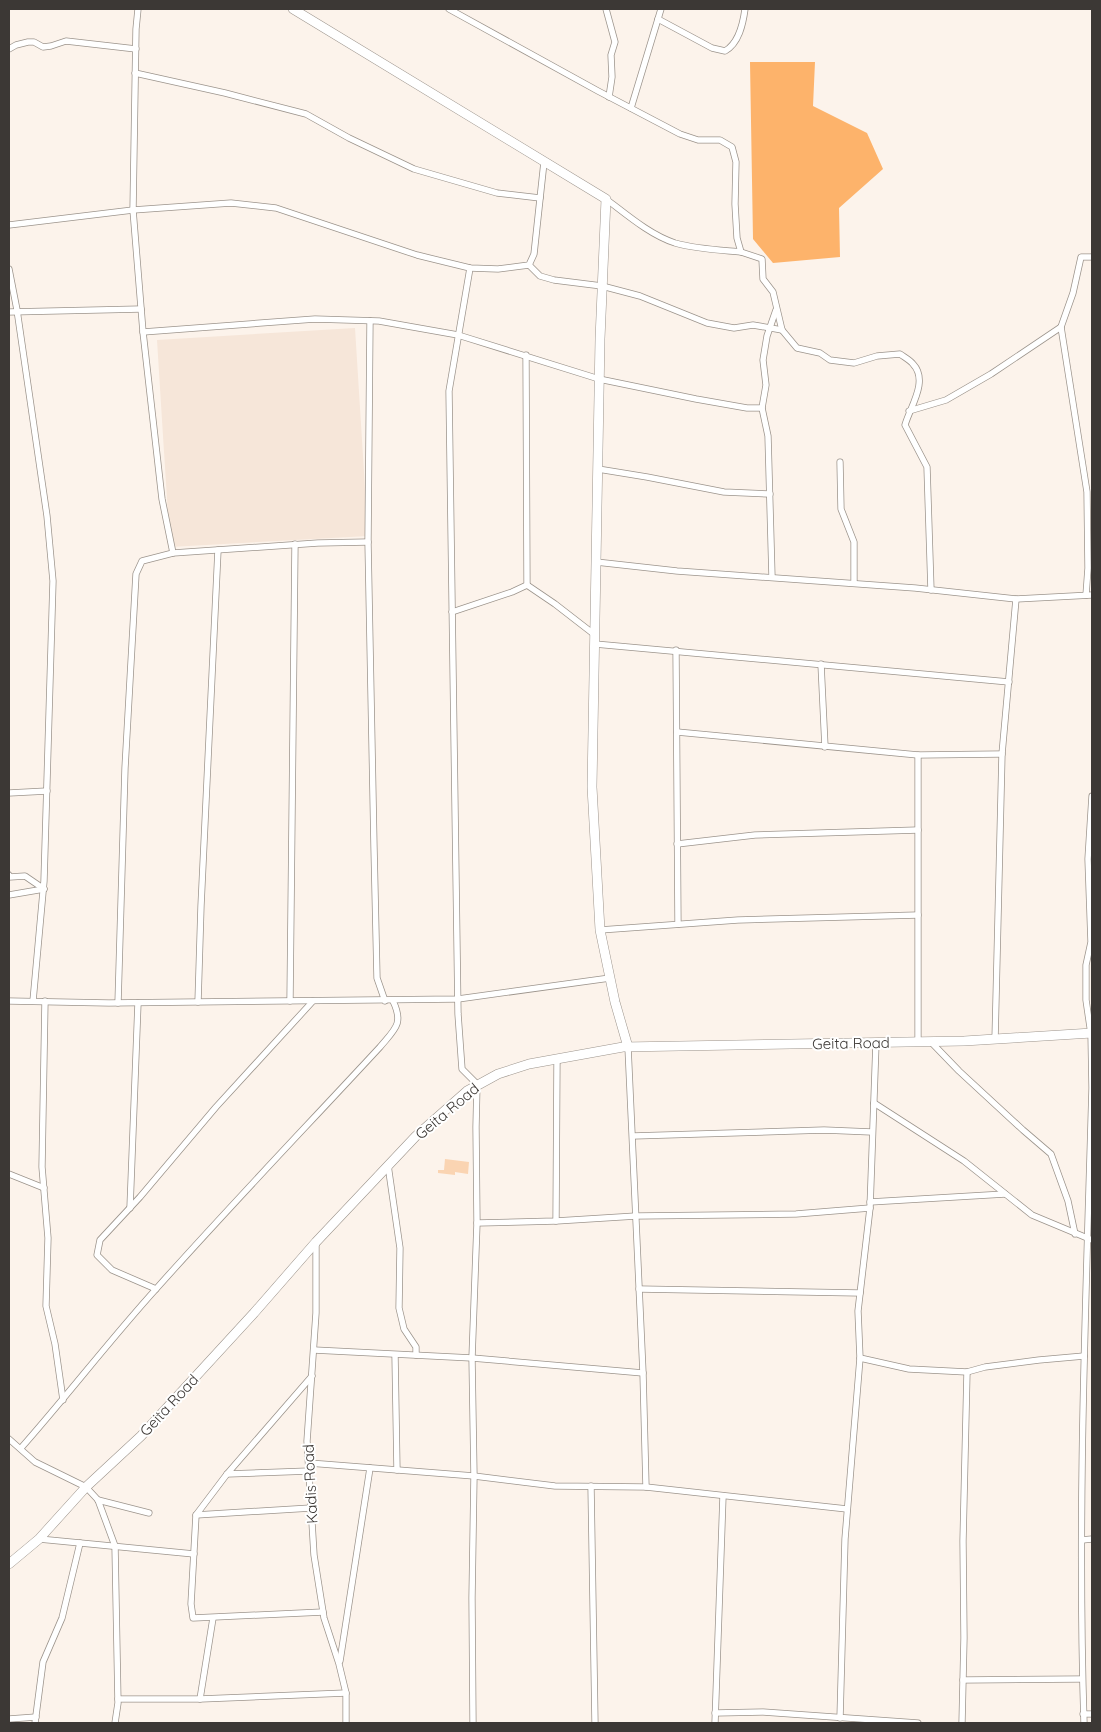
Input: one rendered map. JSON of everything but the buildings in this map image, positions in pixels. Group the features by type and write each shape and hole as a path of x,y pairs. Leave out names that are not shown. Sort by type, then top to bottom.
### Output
{"main road":[{"path":"293,9 606,198 599,379 592,787 600,930 615,1002 628,1047"},
{"name":"Geita Road","path":"9,1564 39,1539 86,1487 140,1436 254,1313 316,1242 416,1136 477,1084 498,1074 521,1067 628,1047 931,1042 1092,1034"}],"street":[{"path":"138,9 133,210 143,332 162,498 173,553"},
{"path":"449,9 680,134 698,140 720,140 732,147 736,162 735,204 737,238 741,252"},
{"path":"606,9 615,42 611,55 612,76 609,97"},
{"path":"630,108 661,9"},
{"path":"658,19 712,48 725,51 732,47 738,37 744,18 744,9"},
{"path":"9,49 28,42 34,42 43,47 66,41 136,49"},
{"path":"136,73 306,114 349,138 414,169 496,193 540,198"},
{"path":"529,264 534,254 544,162"},
{"path":"606,198 642,226 673,242 741,252 762,259 763,279 773,292 782,330 797,348 820,353 830,360 854,364 877,356 900,354 914,364 920,377 918,392 905,425 928,467 930,590"},
{"path":"9,225 133,210 232,203 276,208 417,254 470,268 498,270 529,264"},
{"path":"596,562 677,571 854,583 1016,599 1089,595 1087,492 1061,328 1073,293 1081,257 1092,257"},
{"path":"529,264 540,276 554,280 602,286 640,296 707,323 734,328 753,324 782,330"},
{"path":"470,268 449,391 458,999 462,1069 477,1084 477,1223 472,1358 474,1476 472,1598 473,1723"},
{"path":"9,270 17,310 47,516 54,581 44,890 33,1001"},
{"path":"772,577 768,436 762,408 766,385 763,360 767,336 776,308"},
{"path":"9,312 17,310 142,309"},
{"path":"143,332 315,320 379,321 458,335 599,379 696,400 747,408 762,408"},
{"path":"370,321 368,542 377,978 385,1001"},
{"path":"909,411 946,400 991,374 1061,328"},
{"path":"526,355 527,585"},
{"path":"840,462 841,509 854,542 854,583"},
{"path":"598,469 647,476 724,492 770,494"},
{"path":"118,1003 125,768 136,574 142,560 173,553 295,544 368,542"},
{"path":"290,1002 295,544"},
{"path":"198,1002 200,906 218,550"},
{"path":"452,612 512,592 527,585"},
{"path":"527,585 556,604 595,640 676,650 1009,682"},
{"path":"995,1040 1002,754 1016,599"},
{"path":"676,650 678,924"},
{"path":"821,664 825,746"},
{"path":"676,732 918,755 1002,754"},
{"path":"918,755 918,1042"},
{"path":"9,793 47,791"},
{"path":"1084,1723 1082,1679 1082,1540 1084,1356 1090,1240 1092,1088 1092,1034 1086,991 1086,965 1092,942 1088,860 1092,796"},
{"path":"677,844 755,835 918,830"},
{"path":"9,875 10,877 25,876 44,890"},
{"path":"9,895 44,890"},
{"path":"600,930 738,920 918,915"},
{"path":"9,1001 138,1003 458,999 610,978"},
{"path":"45,1001 42,1167 48,1238 46,1306 55,1344 64,1400"},
{"path":"156,1289 112,1270 97,1255 100,1240 130,1208 216,1107 313,1001"},
{"path":"21,1448 64,1400 103,1349 156,1289 396,1028 399,1013 392,1001"},
{"path":"130,1208 138,1003"},
{"path":"931,1042 959,1071 1052,1154 1068,1201 1075,1234"},
{"path":"840,1718 848,1509 860,1358 858,1311 870,1205 876,1043"},
{"path":"628,1047 643,1373 646,1487"},
{"path":"556,1221 557,1059"},
{"path":"874,1103 964,1161 1032,1215 1090,1240"},
{"path":"632,1136 824,1130 872,1132"},
{"path":"388,1165 400,1248 399,1308 404,1330 416,1347 416,1355"},
{"path":"9,1174 44,1188"},
{"path":"477,1223 636,1216 796,1214 870,1205 1005,1194"},
{"name":"Kadis Road","path":"316,1242 316,1313 307,1441 311,1508 314,1555 323,1612 346,1694 346,1723"},
{"path":"639,1288 860,1293"},
{"path":"314,1350 472,1358 643,1373"},
{"path":"395,1355 397,1470"},
{"path":"860,1358 909,1370 967,1372 985,1367 1084,1356"},
{"path":"962,1723 963,1541 967,1372"},
{"path":"312,1376 227,1474 196,1516 190,1604 193,1618 323,1612"},
{"path":"9,1438 34,1462 86,1487 98,1500 115,1546 118,1699 115,1723"},
{"path":"309,1463 474,1476 555,1486 646,1487 848,1509"},
{"path":"339,1664 370,1468"},
{"path":"227,1474 309,1471"},
{"path":"591,1486 595,1723"},
{"path":"715,1723 723,1496"},
{"path":"98,1500 149,1513"},
{"path":"196,1516 311,1508"},
{"path":"39,1539 194,1554"},
{"path":"1082,1540 1092,1539"},
{"path":"9,1719 35,1720 43,1662 62,1618 80,1543"},
{"path":"200,1699 213,1618"},
{"path":"963,1680 1082,1679"},
{"path":"118,1699 200,1699 346,1694"},
{"path":"715,1713 763,1712 918,1723"},
{"path":"1083,1714 1092,1714"}],"shaded area":[{"path":"750,62 815,62 813,106 867,133 883,169 839,208 840,257 773,263 753,239"},
{"path":"355,328 368,536 170,547 157,340"},
{"path":"445,1159 469,1162 468,1174 455,1172 455,1175 438,1173 438,1170 444,1170"}]}
